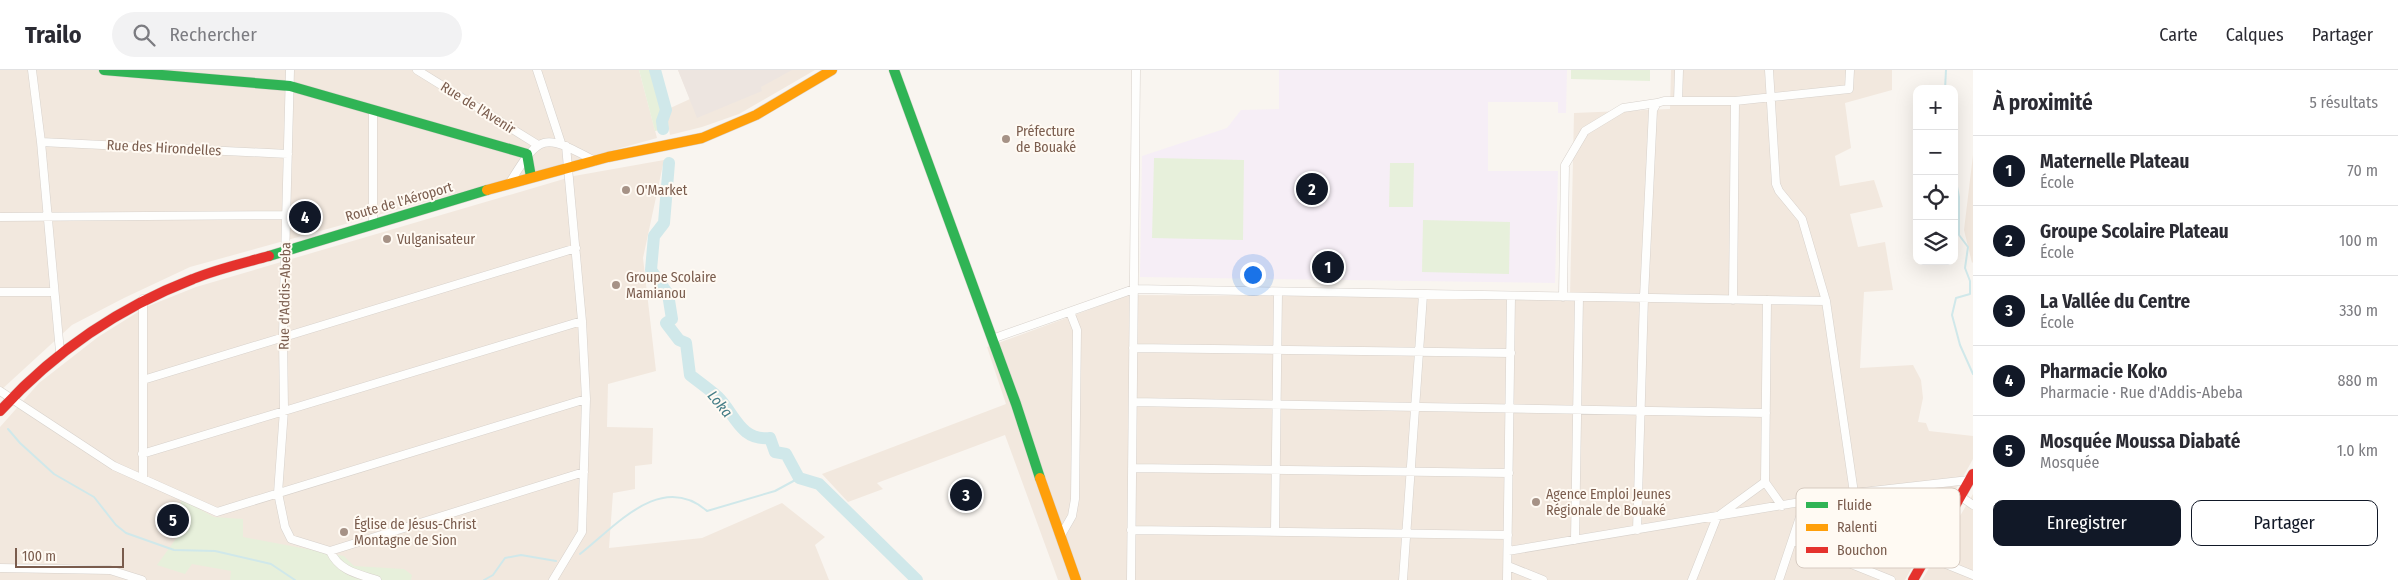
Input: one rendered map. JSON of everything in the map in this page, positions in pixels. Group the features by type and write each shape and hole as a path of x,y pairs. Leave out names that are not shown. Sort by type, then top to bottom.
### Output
{"main road":[{"path":"104,70 193,73 290,86 527,154 531,177"},
{"name":"Route de l'Aéroport","path":"0,411 11,398 60,352 143,299 194,278 531,177 702,138 756,115 832,70"},
{"path":"894,70 992,339 1076,580"},
{"path":"1960,496 1971,477"},
{"path":"1913,580 1920,568"}],"street":[{"path":"32,70 41,142 60,352"},
{"name":"Rue d'Addis-Abeba","path":"290,70 283,336 284,410 278,493 285,527 291,539 330,551"},
{"name":"Rue de l'Avenir","path":"417,70 538,145"},
{"path":"537,70 564,145 569,167 582,321 586,399 582,534 553,580"},
{"path":"1131,580 1136,70"},
{"path":"1678,101 1679,70"},
{"path":"1769,70 1776,184 1779,191 1802,219 1826,301 1836,379 1850,452 1854,488"},
{"path":"1563,297 1565,165 1585,130 1624,108 1678,101 1735,101 1849,89 1850,70"},
{"path":"1733,300 1735,101"},
{"path":"1637,530 1644,297 1653,110 1657,103"},
{"path":"373,111 373,224"},
{"path":"508,184 527,154 538,145 551,141 564,145 595,161"},
{"name":"Rue des Hirondelles","path":"41,142 288,154"},
{"path":"0,218 286,216"},
{"path":"143,380 576,248"},
{"path":"992,339 1134,289 1826,301"},
{"path":"0,292 54,292"},
{"path":"1274,532 1278,292"},
{"path":"1403,580 1409,471 1420,352 1423,294"},
{"path":"1507,580 1511,296"},
{"path":"1575,540 1579,297"},
{"path":"143,299 143,478"},
{"path":"1768,300 1765,482 1782,506"},
{"path":"1060,537 1072,516 1076,484 1076,330 1070,312"},
{"path":"142,454 582,321"},
{"path":"1133,348 1511,353"},
{"path":"0,391 114,466 214,512 586,399"},
{"path":"1133,402 1766,413"},
{"path":"1132,468 1509,473"},
{"path":"377,580 345,570 334,560 330,551 584,472"},
{"path":"1891,488 1971,477"},
{"path":"1692,580 1717,517 1765,482"},
{"path":"1960,496 1973,505"},
{"path":"1508,551 1796,504"},
{"path":"1131,530 1508,535"},
{"path":"1779,580 1796,534"},
{"path":"1508,566 1543,580"},
{"path":"0,568 110,570 142,580"},
{"path":"1861,568 1891,580"},
{"path":"1956,568 1973,575"}],"shaded area":[{"path":"0,70 639,70 657,138 190,267 72,325 0,391"},
{"path":"678,70 815,70 739,114 702,127 670,135 666,110 690,99"},
{"path":"678,70 792,70 761,87 762,91 697,118"},
{"path":"1279,70 1567,70 1566,113 1558,113 1558,102 1488,102 1488,171 1558,171 1555,283 1140,277 1142,156 1227,128 1241,110 1279,109"},
{"path":"1671,70 1892,70 1892,90 1845,103 1851,148 1835,156 1840,186 1874,180 1883,207 1850,214 1858,247 1885,242 1893,290 1864,292 1860,368 1913,365 1921,380 1923,398 1918,422 1926,423 1929,431 1973,436 1973,459 1957,488 1796,488 1796,568 1912,568 1905,580 1058,580 1005,435 877,483 883,489 848,502 822,474 1006,404 987,347 1129,295 1570,297 1574,113 1670,109"},
{"path":"1973,155 1973,262 1972,263 1964,230"},
{"path":"664,160 643,258 656,371 608,384 607,427 653,428 652,464 635,466 635,489 613,493 609,548 702,538 782,503 825,537 815,545 829,580 0,580 0,427 39,383 98,337 146,307 196,287 574,176"},
{"path":"1973,494 1973,580 1922,580 1929,568 1960,568 1960,516"}],"green space":[{"path":"639,70 659,70 669,128 655,131"},
{"path":"1571,70 1650,70 1650,81 1571,79"},
{"path":"1154,158 1244,160 1243,240 1152,238"},
{"path":"1390,163 1414,163 1413,207 1389,207"},
{"path":"1423,220 1510,222 1509,274 1422,272"},
{"path":"181,499 214,517 243,519 243,537 344,556 354,566 404,569 412,575 411,580 230,580 231,571 192,564 185,574 157,565 180,533"}],"waterway":[{"name":"Loka","path":"655,70 666,110 662,121 663,129"},
{"path":"1945,85 1946,70"},
{"name":"Loka","path":"669,163 664,223 654,236 651,270 668,294 672,319 666,323 679,340 686,343 690,375 718,397 745,431 760,438 770,438 775,452 786,454 799,478 819,484 917,580"},
{"path":"1955,175 1959,197 1959,235 1968,247 1965,268 1970,281 1970,294 1956,298 1952,315 1960,345 1973,374"},
{"path":"8,429 20,443 54,474 94,497 116,525 126,533 174,550 215,551 271,564 295,580"},
{"path":"580,554 624,518 640,507 656,500 673,497 690,500 707,511 775,491 799,478"},
{"path":"484,580 493,575 505,558 521,555 556,561"}],"traffic: fast":[{"path":"104,70 290,86 527,154 531,177"},
{"path":"894,70 1016,404 1040,478"},
{"path":"269,256 487,190"}],"traffic: slow":[{"path":"487,190 608,157 702,138 756,115 832,70"},
{"path":"1040,478 1076,580"}],"traffic: jam":[{"path":"0,411 42,370 65,351 113,318 193,279 269,256"},
{"path":"1960,497 1973,474"},
{"path":"1913,580 1920,568"}],"place":[{"name":"Préfecture de Bouaké","path":"1006,139"},
{"name":"Groupe Scolaire Plateau","path":"1312,189"},
{"name":"O'Market","path":"626,190"},
{"name":"Pharmacie Koko","path":"305,217"},
{"name":"Vulganisateur","path":"387,239"},
{"name":"Maternelle Plateau","path":"1328,267"},
{"name":"Groupe Scolaire Mamianou","path":"616,285"},
{"name":"La Vallée du Centre","path":"966,495"},
{"name":"Agence Emploi Jeunes Régionale de Bouaké","path":"1536,502"},
{"name":"Mosquée Moussa Diabaté","path":"173,520"},
{"name":"Église de Jésus-Christ Montagne de Sion","path":"344,532"}]}
